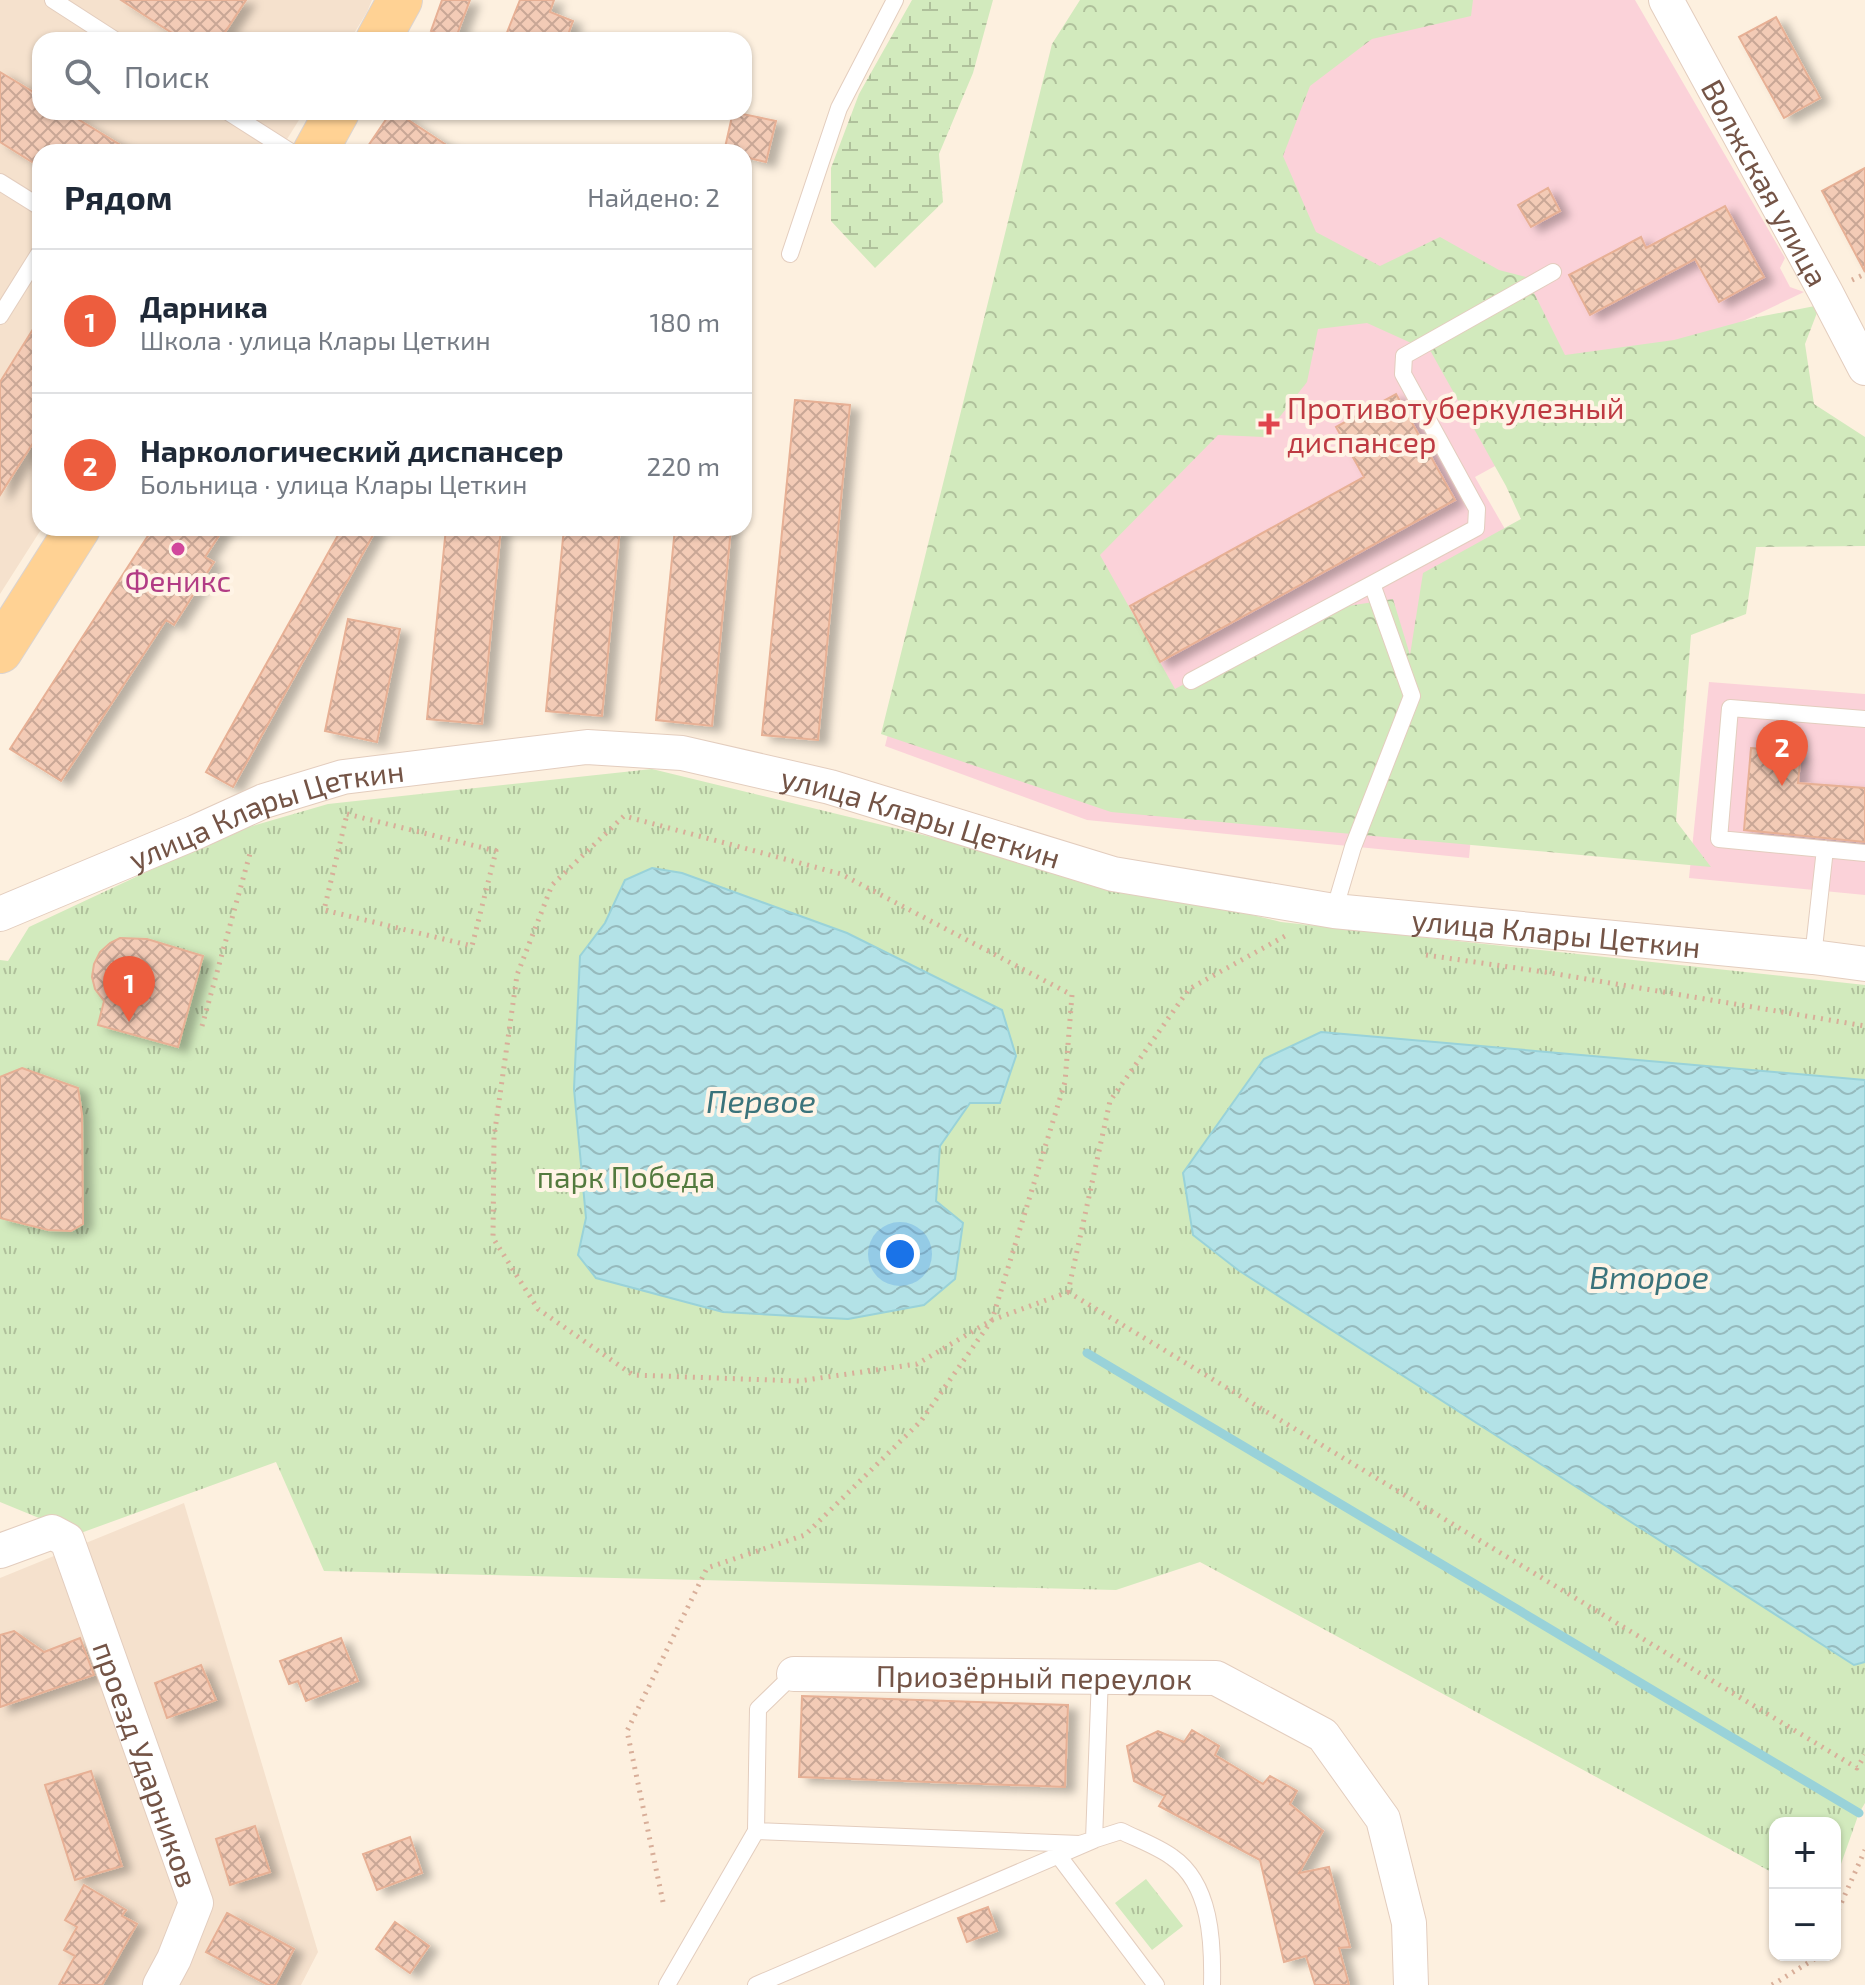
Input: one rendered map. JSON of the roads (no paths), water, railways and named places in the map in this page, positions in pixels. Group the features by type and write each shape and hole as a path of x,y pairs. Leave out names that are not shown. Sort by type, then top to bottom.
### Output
{"main road":[{"path":"382,32 400,0"},
{"path":"319,144 333,120"},
{"path":"0,651 73,536"}],"street":[{"name":"Волжская улица","path":"1666,0 1865,368"},
{"name":"улица Клары Цеткин","path":"0,914 264,801 343,777 587,747 682,753 830,787 1113,874 1334,911 1865,964"},
{"name":"проезд Ударников","path":"0,1551 52,1532 67,1540 196,1903 160,1985"},
{"name":"Приозёрный переулок","path":"794,1674 1216,1678 1323,1735 1383,1819 1409,1923 1411,1985"}],"lane":[{"path":"53,0 103,32"},
{"path":"790,254 839,108 895,0"},
{"path":"241,120 278,144"},
{"path":"0,182 32,202"},
{"path":"0,316 32,265"},
{"path":"1191,681 1476,528 1477,509 1403,374 1404,356 1553,272"},
{"path":"1334,911 1353,847 1412,696 1372,584"},
{"path":"1865,719 1730,708 1719,839 1865,853"},
{"path":"1813,957 1825,849"},
{"path":"667,1985 756,1831 758,1709 794,1674"},
{"path":"1094,1840 1100,1676"},
{"path":"756,1831 1080,1844 1121,1831 1173,1857 1194,1881 1205,1905 1212,1985"},
{"path":"756,1985 1094,1840"},
{"path":"1058,1855 1156,1985"}],"water":[{"name":"Первое","path":"652,868 682,873 847,933 1002,1010 1016,1056 1000,1103 970,1103 940,1146 936,1201 963,1223 955,1279 924,1305 848,1319 723,1312 596,1278 578,1255 586,1218 574,1089 580,956 605,923 625,880"},
{"name":"Второе","path":"1321,1032 1865,1080 1865,1662 1854,1665 1238,1270 1193,1235 1183,1173 1264,1059"}],"waterway":[{"path":"1087,1353 1859,1813"}],"place":[{"name":"Противотуберкулезный диспансер","path":"1269,424"},
{"name":"Феникс","path":"178,549"},
{"name":"Наркологический диспансер","path":"1782,786"},
{"name":"Дарника","path":"129,1022"}],"park label":[{"name":"парк Победa","path":"626,1176"}]}
